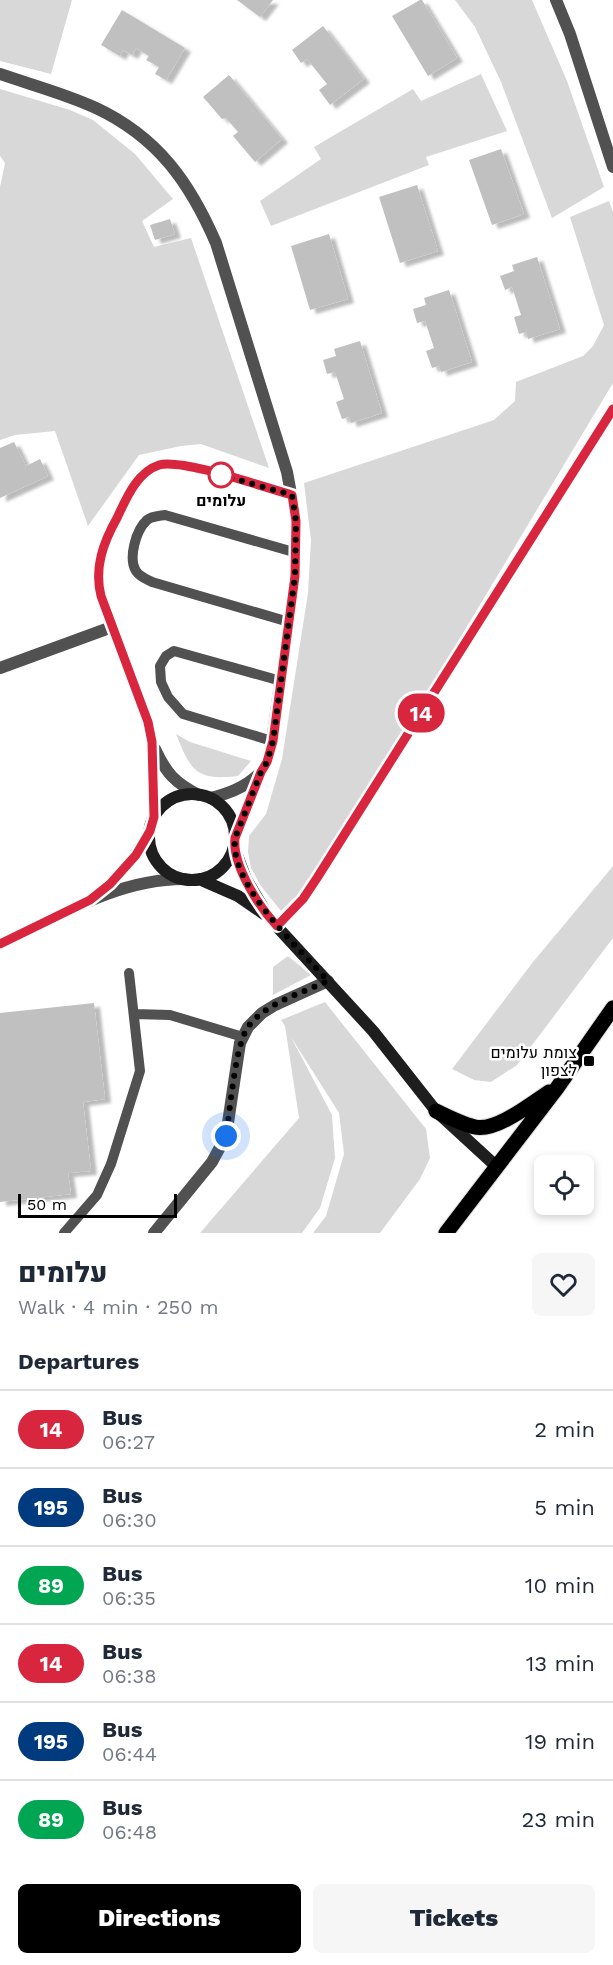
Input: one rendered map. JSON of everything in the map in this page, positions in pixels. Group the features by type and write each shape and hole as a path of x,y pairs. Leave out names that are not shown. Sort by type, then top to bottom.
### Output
{"main road":[{"path":"446,1233 557,1088 613,1008"},
{"path":"436,1112 475,1128 486,1128 498,1124 557,1088"}],"street":[{"path":"556,0 570,34 613,167"},
{"path":"0,74 96,108 128,126 158,151 184,181 216,243 287,472 296,521 297,553 273,741 229,859 211,876 199,879 164,879 145,882 90,900 0,944"},
{"path":"274,922 303,899 613,409"},
{"path":"90,900 110,884 136,855 150,831 154,817 152,742 148,722 97,580 101,556 114,523 132,489 143,476 158,465 185,465 292,495"},
{"path":"0,668 112,627"},
{"path":"152,742 170,775 182,786 221,805 229,814 234,826 235,843 246,879 274,922 373,1031 436,1112 497,1167"},
{"path":"154,817 173,799 186,795 205,796 231,793 248,784 261,772"},
{"path":"150,831 150,844 161,867 172,875 184,879"},
{"path":"199,879 238,896 274,922"},
{"path":"154,1233 212,1162 226,1136 240,1043 248,1027 262,1013 275,1005 328,981"}],"lane":[{"path":"289,622 142,578 135,569 133,558 135,541 142,526 149,518 165,515 297,553"},
{"path":"273,741 183,714 168,697 162,682 160,666 166,656 174,651 281,681"},
{"path":"64,1233 97,1195 111,1164 128,1115 140,1071 129,973"},
{"path":"134,1014 170,1015 243,1037"}],"shaded area":[{"path":"0,0 72,0 51,74 0,61"},
{"path":"455,0 532,0 567,81 604,187 552,218 501,82 475,27"},
{"path":"481,74 507,131 426,157 429,165 271,226 260,201 321,159 314,147 413,89 421,101"},
{"path":"0,89 70,110 93,120 135,154 173,199 142,221 154,247 191,238 269,468 201,444 139,455 88,526 55,431 15,435 0,440 0,187 5,163 0,156"},
{"path":"609,201 613,212 613,383 310,888 294,898 281,911 261,886 251,868 248,852 249,836 266,814 282,759 308,593 311,540 304,483 494,420 515,401 516,382 583,356 593,346 604,325 570,217"},
{"path":"176,734 190,742 251,761 238,776 204,775 191,765"},
{"path":"613,866 613,938 517,1065 491,1082 474,1080 452,1069 533,962"},
{"path":"288,956 311,975 273,995 273,967"},
{"path":"325,1002 426,1129 430,1158 420,1179 380,1233 313,1233 326,1216 344,1154 339,1113 291,1037 332,1115 335,1158 320,1208 302,1233 200,1233 299,1118 285,1026 281,1020"}],"building":[{"path":"237,0 273,0 260,17"},
{"path":"420,0 457,58 428,76 392,16"},
{"path":"122,10 185,48 166,80 155,74 159,67 146,60 149,56 136,48 132,55 123,50 120,56 101,45"},
{"path":"323,26 364,79 330,105 319,90 327,84 307,59 301,63 292,50"},
{"path":"229,75 282,139 255,162 233,136 238,132 226,118 222,119 203,97"},
{"path":"501,149 524,214 492,225 469,160"},
{"path":"417,185 438,251 400,263 379,197"},
{"path":"170,219 175,234 155,240 150,225"},
{"path":"329,234 348,299 310,310 291,246"},
{"path":"537,257 560,329 528,339 526,332 519,334 514,317 521,315 512,287 505,290 500,276 514,271 512,265"},
{"path":"449,290 472,362 441,372 439,366 432,368 426,351 434,348 425,321 417,323 413,309 426,305 424,298"},
{"path":"360,341 382,413 351,423 349,417 342,419 336,402 344,399 335,372 327,374 323,360 336,356 334,349"},
{"path":"14,442 26,466 40,459 48,476 0,498 0,448"},
{"path":"94,1003 105,1099 83,1102 91,1171 68,1173 71,1194 0,1202 0,1013"}],"bus line":[{"name":"14","path":"0,944 90,900 124,869 136,855 150,831 155,808 152,742 148,722 97,580 101,556 114,523 132,489 143,476 158,465 185,465 292,495 297,545 295,576 273,741 267,762 235,838 234,848 246,879 270,919 277,926 303,899 317,878 613,409"}],"place":[{"name":"עלומים","path":"221,475"},
{"name":"צומת עלומים לצפון","path":"589,1061"}],"route":[{"path":"221,475 292,495 297,545 295,576 273,741 267,762 235,838 234,848 246,879 270,919 328,981 275,1005 262,1013 248,1027 240,1043 226,1136"}]}
